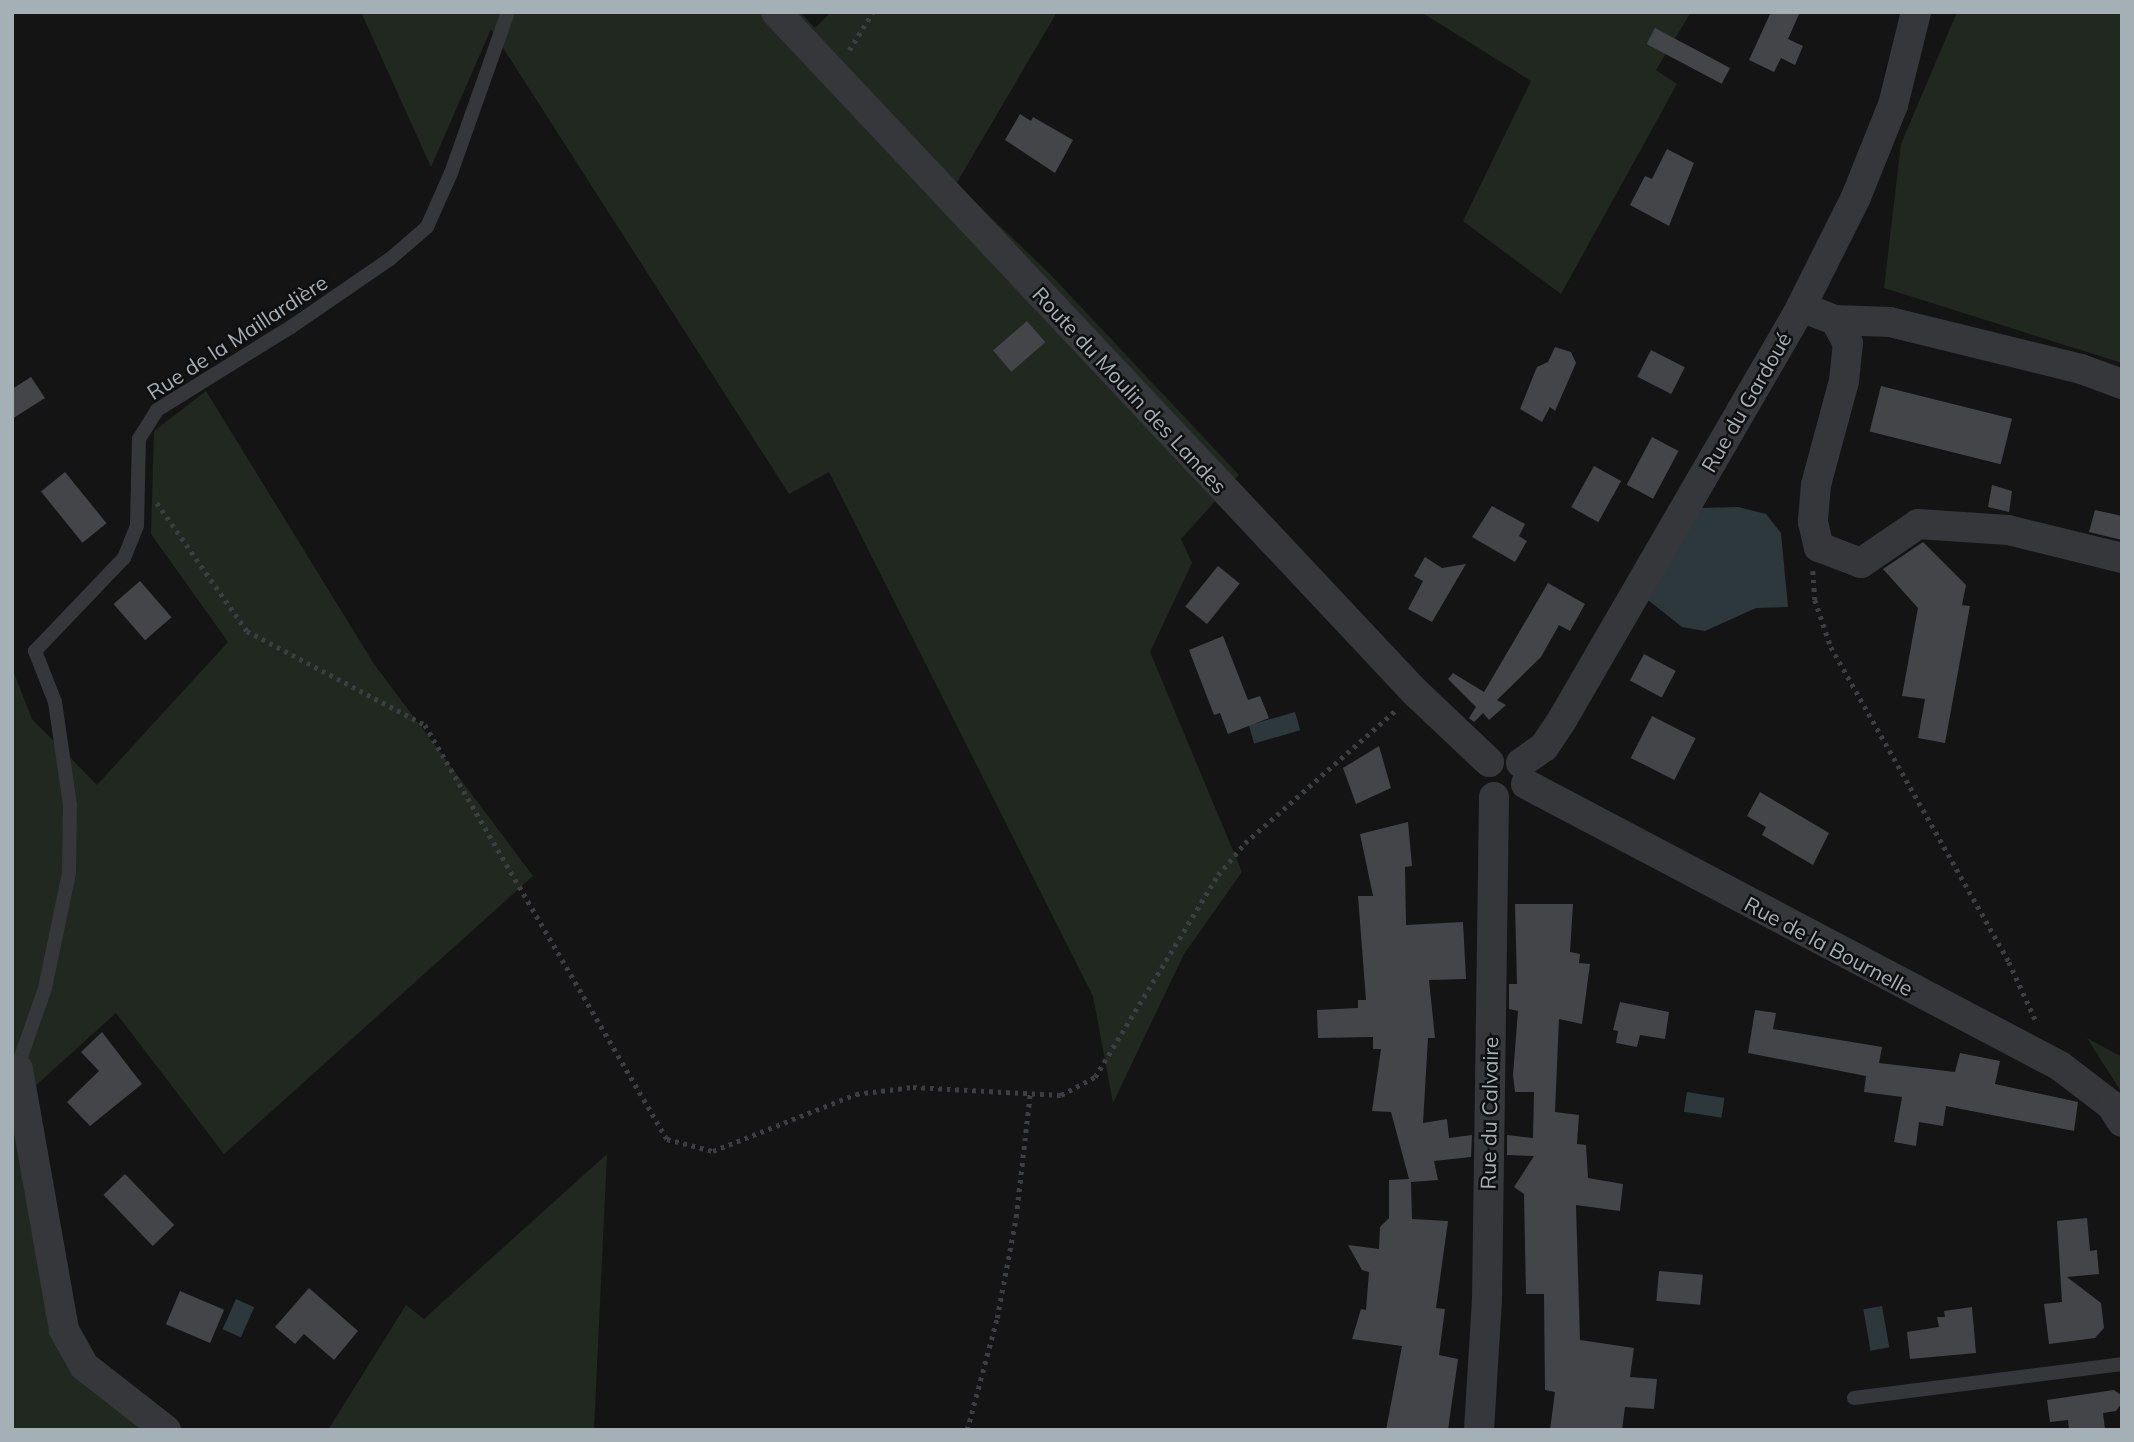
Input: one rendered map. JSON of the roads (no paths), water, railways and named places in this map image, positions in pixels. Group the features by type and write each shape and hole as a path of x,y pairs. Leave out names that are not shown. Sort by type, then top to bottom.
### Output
{"street":[{"name":"Route du Moulin des Landes","path":"776,12 1415,692 1489,762"},
{"name":"Rue du Gardoué","path":"1524,774 1562,720 1801,307 1856,197 1893,105 1916,12"},
{"path":"1801,307 1835,320 1890,322 2081,369 2122,384"},
{"path":"1835,320 1848,343 1844,381 1816,485 1813,523 1819,547 1861,563 1918,524 2008,530 2122,558"},
{"path":"1509,756 1524,774 1513,799 1494,797 1483,780 1489,762 1509,756"},
{"name":"Rue de la Bournelle","path":"1524,774 2053,1063 2111,1105 2122,1122"},
{"name":"Rue du Calvaire","path":"1479,1430 1487,1300 1494,797"},
{"path":"15,1071 64,1330 84,1366 166,1430"}],"lane":[{"name":"Rue de la Maillardière","path":"15,1071 45,988 69,873 70,805 55,702 36,651 124,558 137,525 139,439 157,410 302,320 390,259 427,227 452,173 508,12"},
{"path":"1854,1398 2122,1364"}]}
